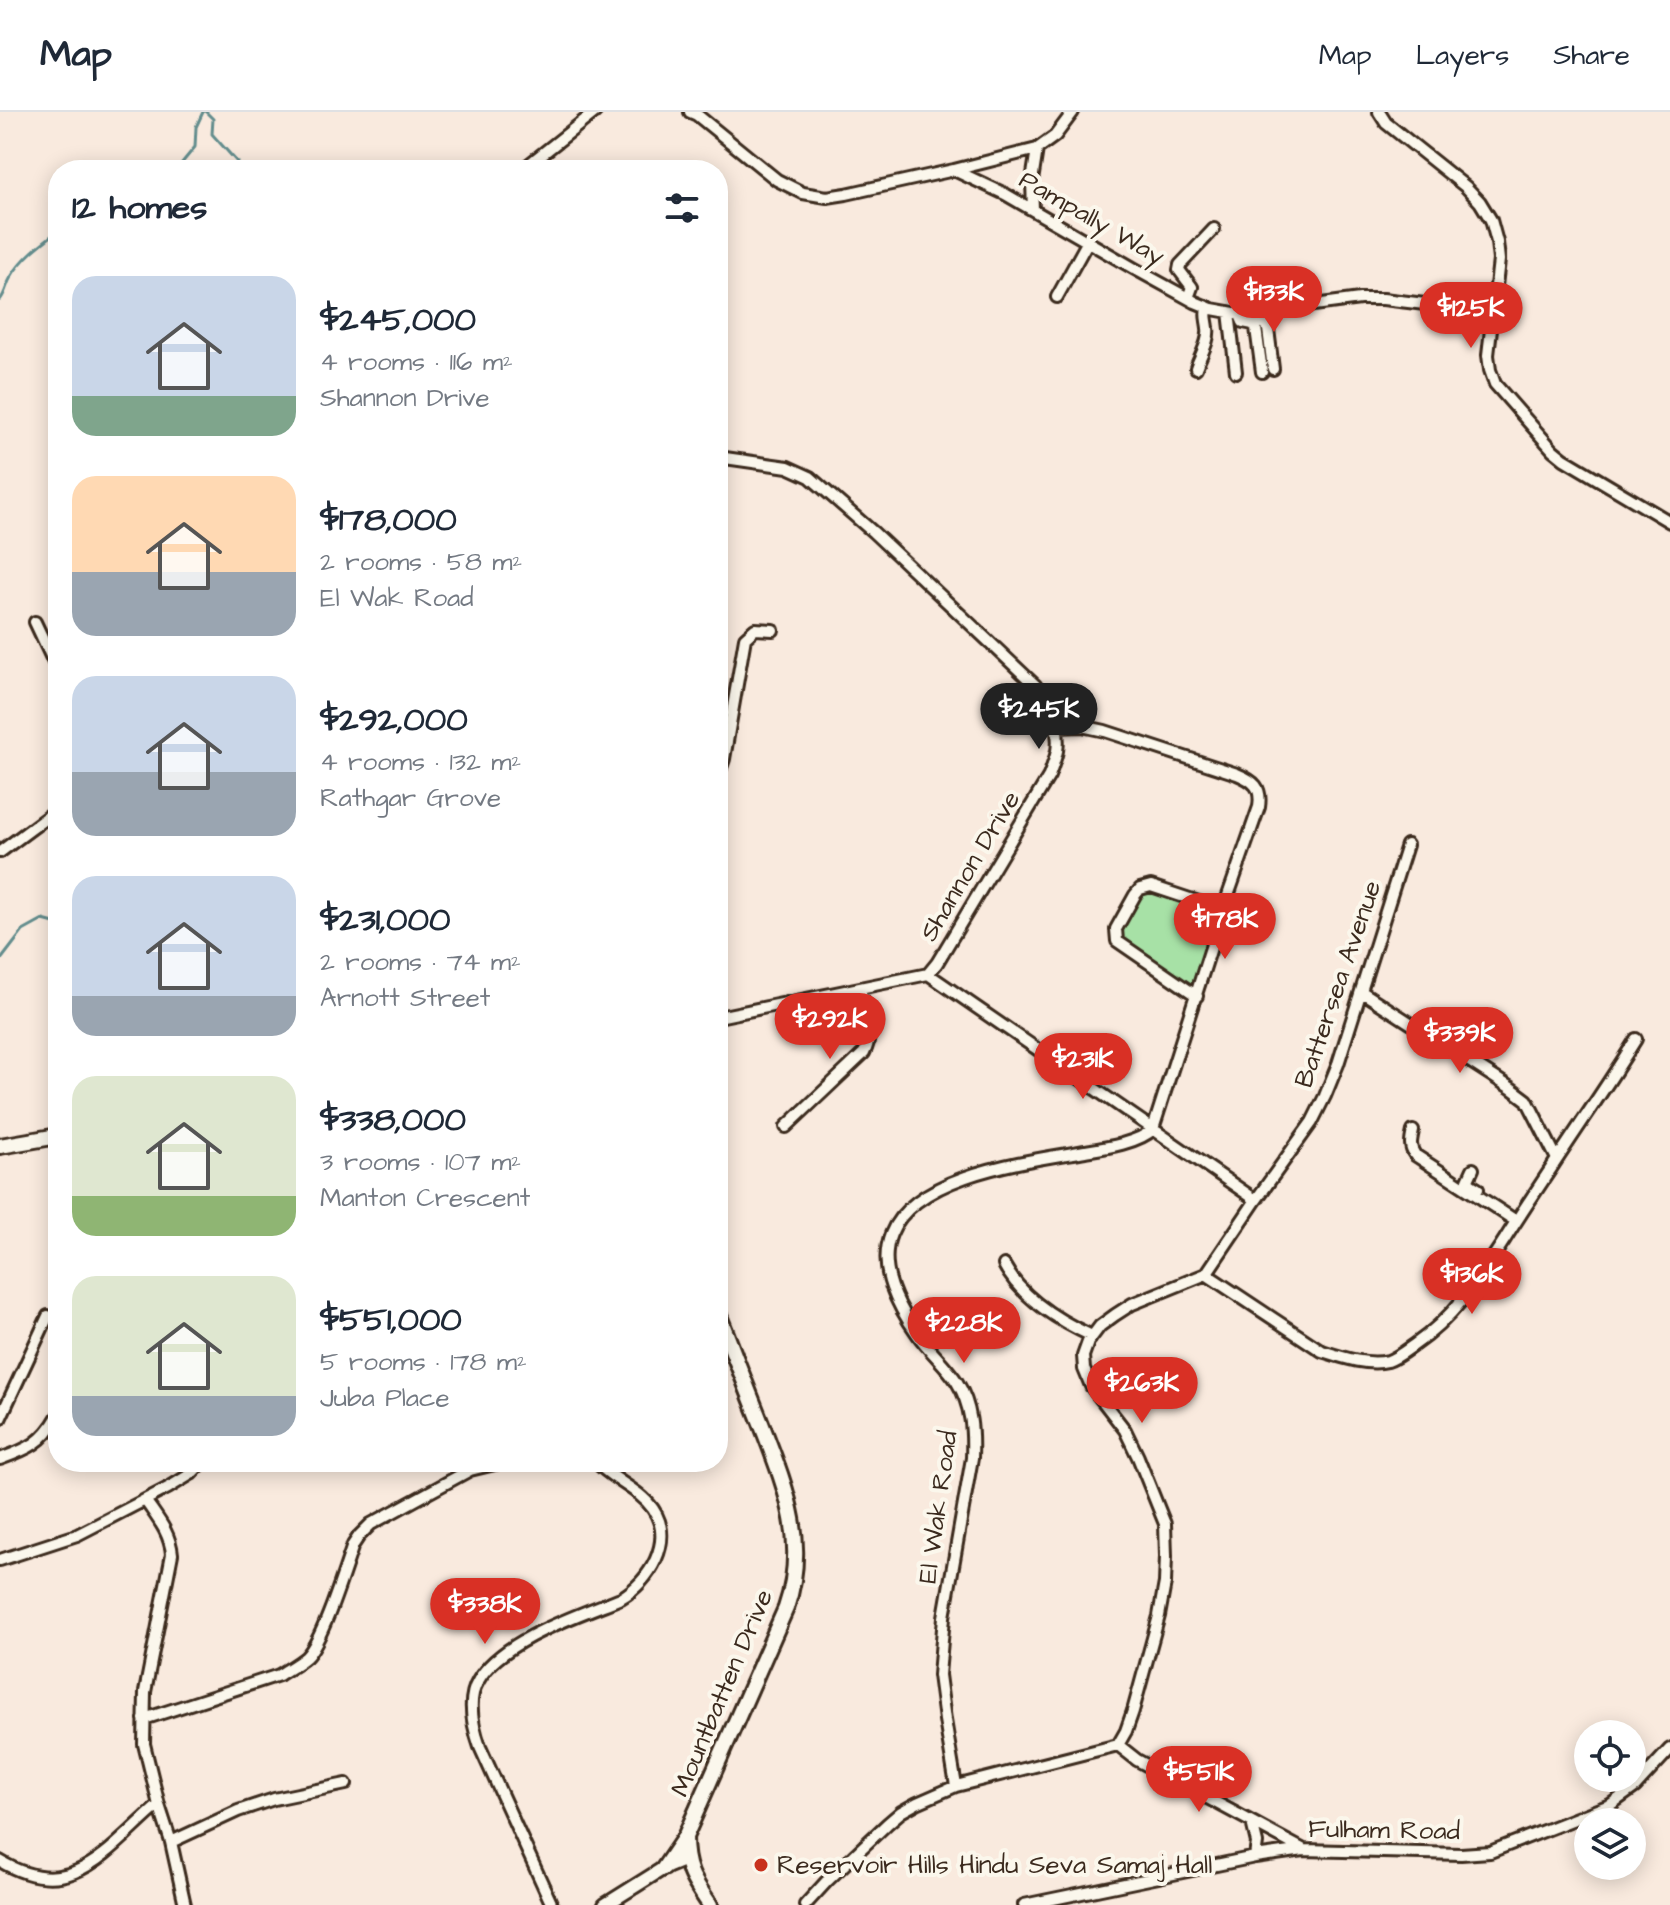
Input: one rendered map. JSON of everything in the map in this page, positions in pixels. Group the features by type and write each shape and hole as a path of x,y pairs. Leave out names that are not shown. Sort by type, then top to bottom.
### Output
{"main road":[{"path":"0,1146 48,1138"},
{"name":"Mountbatten Drive","path":"710,1905 690,1872 685,1837 786,1608 796,1570 795,1533 781,1472 728,1338"},
{"path":"664,1868 685,1837"}],"street":[{"path":"535,160 595,112"},
{"path":"695,113 769,175 794,189 827,197 1037,149 1055,136 1073,112"},
{"path":"1384,114 1466,187 1491,220 1499,260 1488,355 1495,384 1564,459 1670,522"},
{"path":"1033,210 1032,181 1037,149"},
{"name":"Pampally Way","path":"954,170 995,189 1207,307 1234,313 1365,299 1395,299 1492,312"},
{"path":"1188,298 1192,287 1179,270 1180,265 1214,229"},
{"path":"1057,297 1088,241"},
{"path":"1196,368 1207,337 1207,307"},
{"path":"1234,313 1256,328 1268,370 1268,329 1257,312"},
{"path":"1234,313 1236,372"},
{"name":"Shannon Drive","path":"728,459 793,469 817,483 1035,685 1055,727 1057,751 1049,776 928,974 728,1015"},
{"path":"35,622 48,650"},
{"path":"728,736 745,638 755,629 773,630"},
{"path":"1055,727 1082,726 1105,731 1237,774 1254,782 1259,790 1259,807 1153,1129"},
{"path":"0,852 48,816"},
{"path":"2,835 12,843"},
{"name":"Battersea Avenue","path":"1206,1274 1312,1122 1338,1064 1407,845"},
{"path":"1197,996 1117,941 1116,929 1135,895 1140,889 1151,886 1223,910"},
{"path":"928,974 1256,1200"},
{"path":"786,1127 864,1053 870,1033 860,989"},
{"path":"1362,992 1527,1100 1557,1159"},
{"path":"805,1905 901,1812 917,1803 956,1786 1118,1745 1126,1731 1159,1616 1165,1583 1165,1524 1125,1430 1091,1386 1084,1369 1083,1356 1088,1342 1100,1326 1132,1304 1206,1274 1322,1351 1367,1361 1388,1361 1403,1353 1430,1334 1472,1290 1636,1039"},
{"name":"El Wak Road","path":"956,1786 939,1675 944,1617 972,1458 973,1433 968,1407 958,1383 918,1335 896,1297 886,1271 891,1233 903,1213 926,1194 966,1176 1108,1148 1147,1135 1153,1129"},
{"path":"1413,1131 1411,1150 1415,1155 1518,1218"},
{"path":"1473,1169 1468,1180 1470,1184 1518,1218"},
{"path":"1004,1265 1015,1281 1044,1309 1092,1336"},
{"path":"0,1419 48,1316"},
{"path":"0,1459 43,1439 48,1431"},
{"path":"0,1560 77,1535 193,1472"},
{"path":"144,1719 279,1675 308,1655 320,1634 359,1536 371,1524 466,1472"},
{"path":"552,1905 480,1747 471,1709 476,1682 495,1660 525,1639 635,1590 658,1557 660,1525 654,1510 642,1497 608,1472"},
{"path":"145,1500 168,1535 172,1560 145,1692 144,1744 185,1905"},
{"path":"1118,1745 1137,1760 1304,1850"},
{"name":"Fulham Road","path":"1024,1905 1255,1857 1304,1850 1490,1852 1610,1805 1635,1787 1670,1749"},
{"path":"171,1842 238,1811 274,1799 346,1784"},
{"path":"0,1861 19,1873 36,1878 59,1878 80,1872 98,1862 159,1805"},
{"path":"1252,1822 1257,1843 1255,1857"},
{"path":"605,1905 664,1868 686,1859"}],"green space":[{"path":"1150,889 1209,908 1215,917 1195,984 1186,983 1121,939 1120,932 1140,893"}],"waterway":[{"path":"184,160 195,147 196,127 203,112"},
{"path":"206,112 213,119 212,134 235,160"},
{"path":"0,300 20,264 48,239"},
{"path":"0,961 23,931 43,920 48,921"}],"place":[{"name":"Reservoir Hills Hindu Seva Samaj Hall","path":"761,1865"}]}
